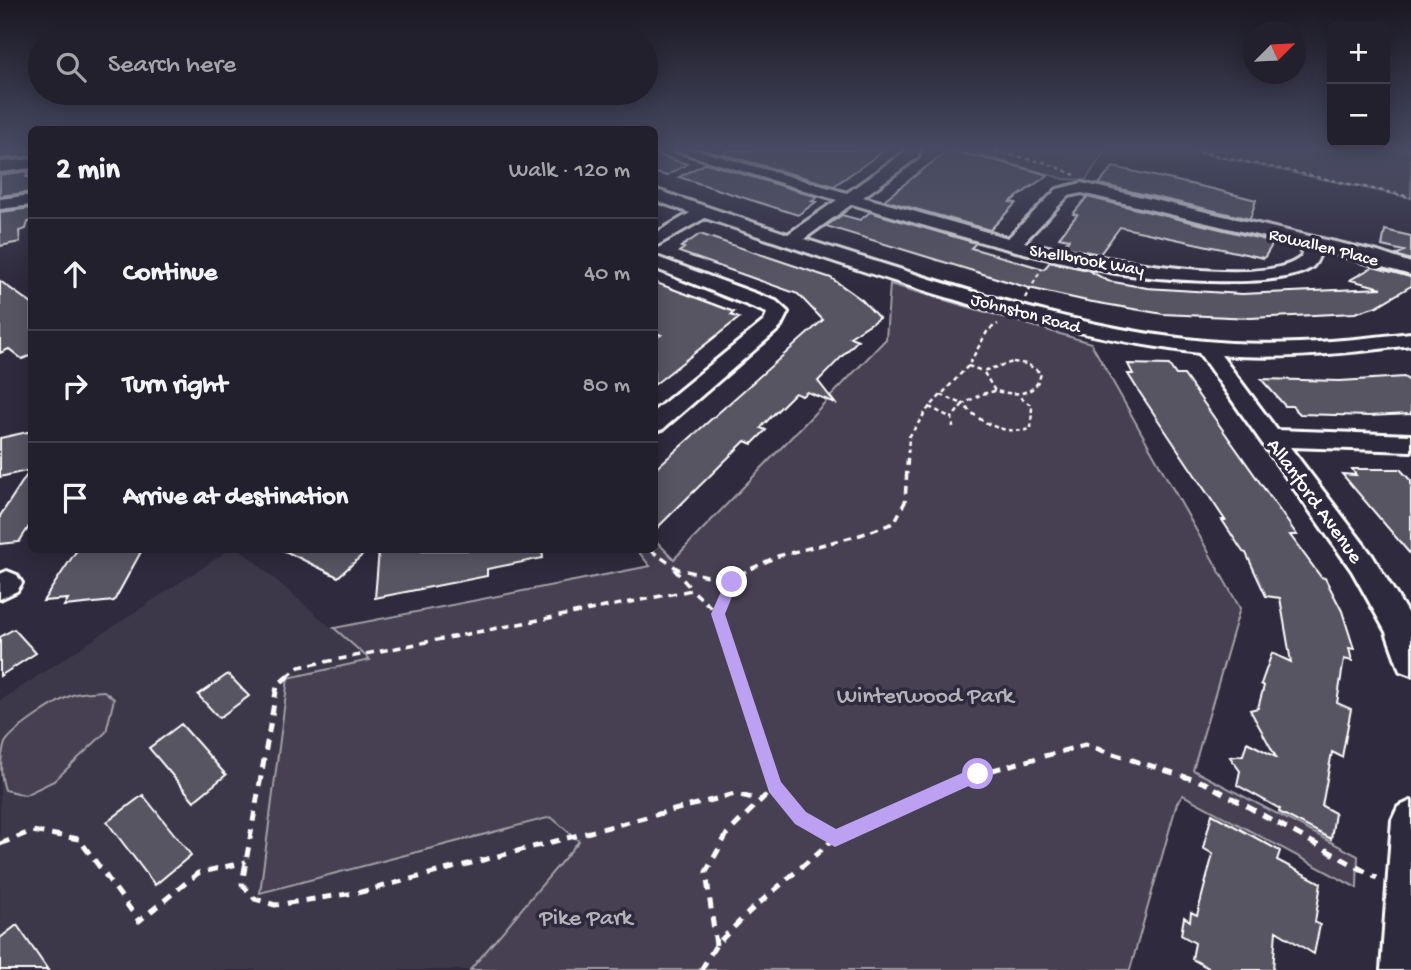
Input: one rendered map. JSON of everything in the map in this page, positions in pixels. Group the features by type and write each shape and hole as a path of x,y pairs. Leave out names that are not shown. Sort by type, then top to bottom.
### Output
{"street":[{"name":"Johnston Road","path":"658,195 703,212 1046,319 1145,340 1207,347 1295,350 1411,339"},
{"name":"Shellbrook Way","path":"837,195 1012,245 1139,270 1255,275 1283,272 1305,264 1310,258 1313,243"},
{"path":"791,240 855,195"},
{"path":"1012,245 1060,195"},
{"name":"Rowallen Place","path":"1113,195 1411,269"},
{"path":"0,204 28,200"},
{"path":"658,240 703,212"},
{"path":"658,263 769,305 778,312 773,324 658,421"},
{"name":"Allanford Avenue","path":"1207,347 1213,361 1362,563 1401,630 1411,661"},
{"path":"1271,438 1411,443"},
{"path":"1403,970 1411,820"}],"path":[{"path":"1024,300 1050,254"},
{"path":"718,614 736,576 778,555 860,535 894,523 905,502 909,437 929,407 968,366 988,330 1003,322"},
{"path":"968,366 984,371 1005,361 1032,365 1041,373 1040,382 1035,389 1016,395"},
{"path":"984,371 995,391"},
{"path":"941,395 963,404 980,421 993,428 1023,432 1031,429 1032,406 1016,395 995,391 982,394 963,404 952,418 953,427"},
{"path":"929,407 952,418"},
{"path":"654,553 673,568 718,614 775,786 801,818 835,838"},
{"path":"673,568 684,573 732,582"},
{"path":"692,590 299,667 277,686 242,884 255,899 275,905 361,892 736,793 761,800"},
{"path":"701,970 716,945 749,912 835,838 978,774 1085,745 1205,783 1407,895"},
{"path":"716,945 706,872 727,834 775,786"},
{"path":"0,844 32,831 79,839 139,921 198,873 246,862"}],"shaded area":[{"path":"224,553 244,553 579,841 470,970 0,970 0,701"}],"green space":[{"name":"Winterwood Park","path":"890,284 1091,343 1240,608 1193,770 1358,856 1357,888 1183,795 1177,803 1130,970 470,970 579,841 551,817 260,893 288,678 370,660 334,628 650,566 639,553 658,553 658,543 674,559 886,339"},
{"path":"104,691 114,699 106,732 54,781 25,795 5,790 1,761 9,737 69,696"}],"building":[{"path":"736,195 818,197 812,201 816,202 798,215"},
{"path":"890,195 1019,195 1010,202 1016,203 990,230 884,200"},
{"path":"1148,195 1237,195 1256,200 1250,219"},
{"path":"1087,197 1274,242 1264,258 1120,227 1100,254 1062,247 1069,239 1059,237 1077,215 1073,214"},
{"path":"28,208 26,229 19,231 20,242 0,246 0,212"},
{"path":"870,212 976,243 971,248 1044,269 1050,262 1088,270 1108,281 1147,288 1242,294 1382,288 1350,280 1373,267 1411,277 1411,286 1377,306 1355,313 1251,318 1163,314 1029,288 826,226 842,215 860,220"},
{"path":"1385,230 1411,236 1411,260 1396,255 1404,251 1382,246"},
{"path":"700,234 831,278 862,300 879,318 850,337 858,340 818,381 835,403 807,392 802,396 795,393 765,423 761,428 766,430 752,444 745,441 658,527 658,466 823,320 798,294 679,252 684,248 681,247"},
{"path":"0,281 28,301 28,357 22,359 9,349 0,353"},
{"path":"658,284 734,312 731,315 739,318 658,382 658,337 661,335 658,334"},
{"path":"1128,364 1169,365 1176,375 1184,375 1297,535 1290,535 1321,577 1325,578 1342,611 1354,649 1349,648 1352,661 1344,659 1337,703 1351,709 1342,757 1332,752 1322,806 1335,813 1331,839 1279,812 1280,809 1237,785 1240,771 1230,757 1243,755 1247,742 1276,757 1250,710 1258,708 1264,686 1261,684 1272,653 1291,662 1280,598 1266,596 1246,553 1128,374 1133,374"},
{"path":"1404,377 1411,382 1411,414 1369,416 1300,414 1292,406 1285,406 1261,379 1340,381"},
{"path":"28,432 28,470 0,477 0,438"},
{"path":"1352,469 1400,469 1411,481 1411,555 1342,474 1356,475"},
{"path":"28,473 28,528 19,542 0,544 0,516"},
{"path":"75,553 140,553 114,601 64,606 68,599 43,601"},
{"path":"289,553 365,553 338,577"},
{"path":"379,553 542,553 543,558 487,569 487,576 375,598"},
{"path":"14,629 36,653 0,676 0,637"},
{"path":"228,674 249,696 219,718 198,695"},
{"path":"181,724 226,775 194,801 149,748"},
{"path":"143,795 191,855 155,885 107,822"},
{"path":"1212,814 1280,851 1277,860 1321,883 1315,922 1320,925 1314,954 1276,931 1273,970 1212,970 1192,959 1195,943 1181,935 1184,917 1190,921 1191,912 1197,915 1213,854 1203,848"},
{"path":"17,925 48,970 0,970 0,938"}],"route":[{"path":"732,582 724,594 718,614 775,786 801,818 835,838 978,774"}],"park label":[{"name":"Pike Park","path":"586,916"}]}
